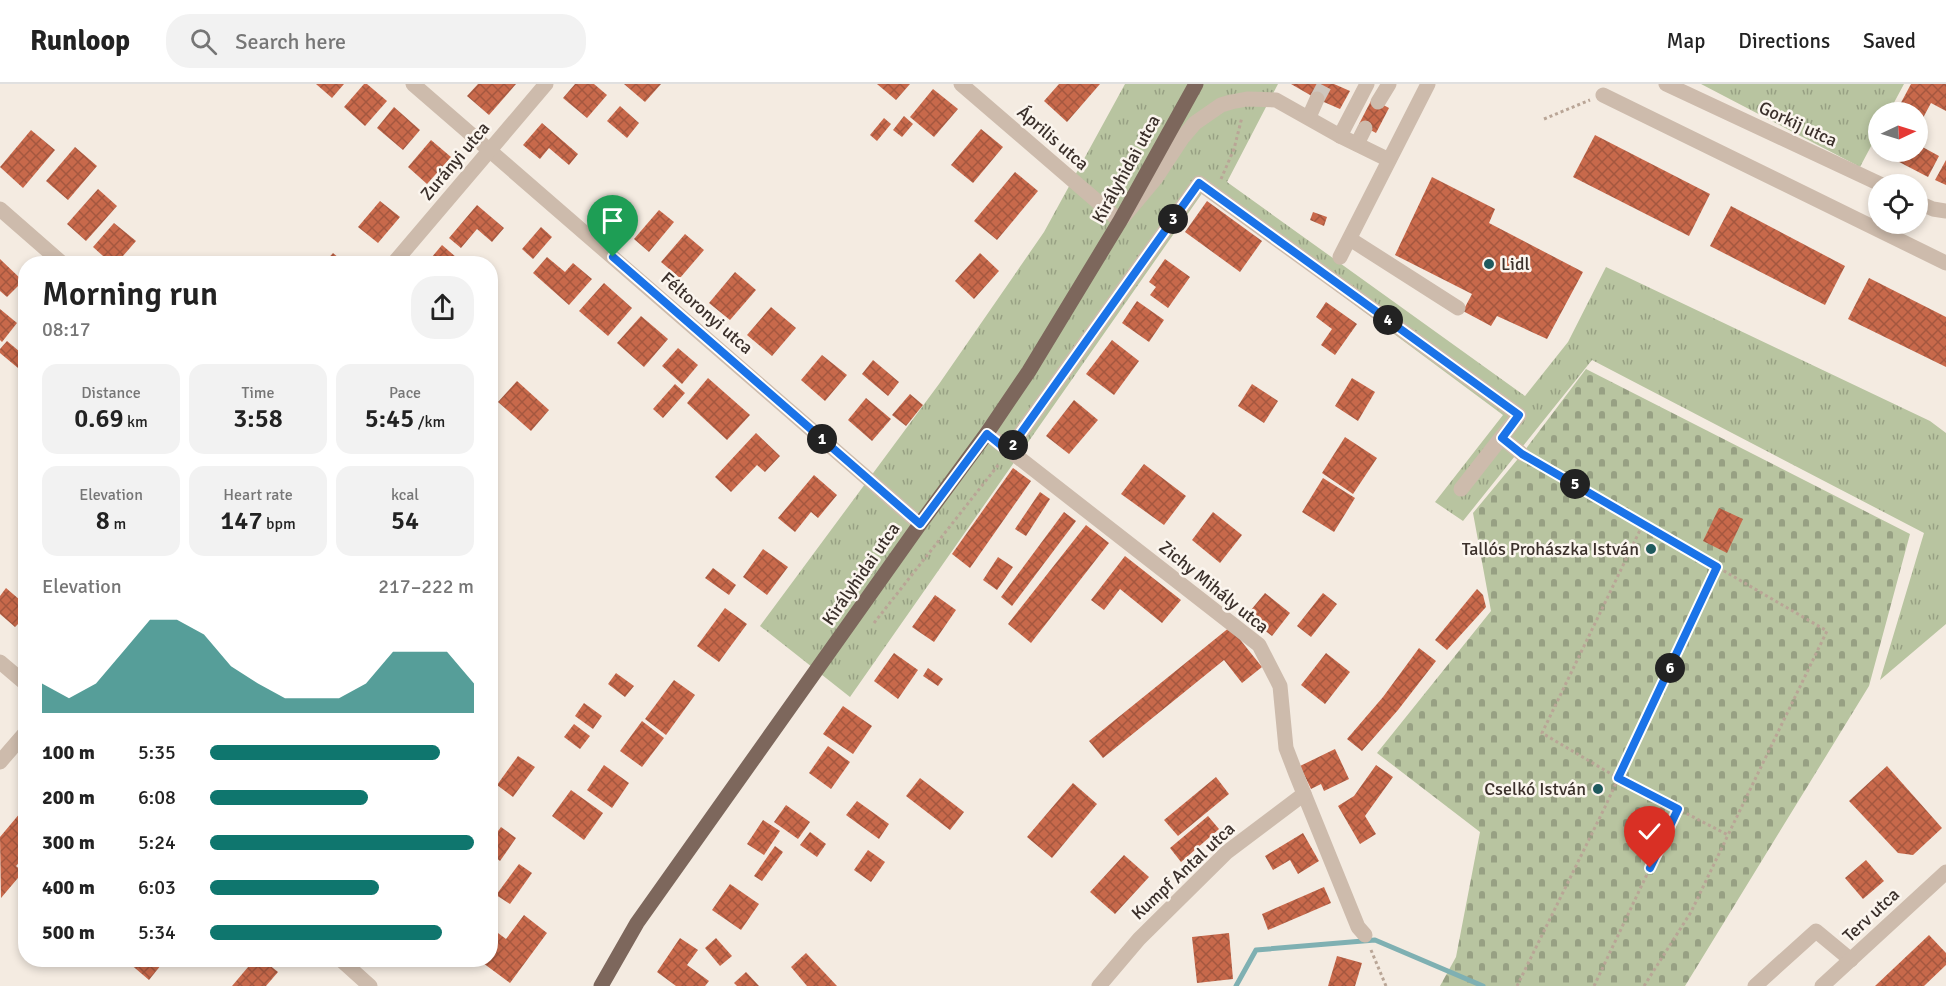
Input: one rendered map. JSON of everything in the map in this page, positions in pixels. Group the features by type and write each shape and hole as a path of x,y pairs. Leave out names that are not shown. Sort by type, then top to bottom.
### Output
{"main road":[{"name":"Királyhidai utca","path":"601,986 637,923 920,524 987,434 1029,371 1120,221 1196,84"}],"street":[{"name":"Féltoronyi utca","path":"413,84 920,524"},
{"name":"Zurányi utca","path":"400,256 546,84"},
{"name":"Április utca","path":"961,84 1120,221"},
{"path":"1340,136 1367,84"},
{"path":"1378,102 1389,84"},
{"path":"1340,257 1428,84"},
{"name":"Gorkij utca","path":"1666,84 1868,178"},
{"path":"1603,95 1946,263"},
{"path":"1120,221 1156,178 1195,123 1221,105 1247,99 1276,100 1389,160"},
{"path":"1309,117 1317,99"},
{"path":"1357,144 1365,128"},
{"path":"1008,451 1199,183 1519,415 1461,489"},
{"path":"1928,207 1946,212"},
{"path":"0,210 54,256"},
{"path":"1350,239 1458,308"},
{"name":"Zichy Mihály utca","path":"987,434 1259,645 1280,686 1287,748 1358,927 1367,940"},
{"path":"1502,438 1522,454"},
{"path":"0,662 18,677"},
{"path":"0,762 18,741"},
{"name":"Kumpf Antal utca","path":"1099,986 1139,939 1227,852 1304,794"},
{"name":"Terv utca","path":"1822,986 1946,872"},
{"path":"1755,986 1816,931 1851,960"},
{"path":"349,967 370,986"}],"path":[{"path":"1544,119 1603,95"},
{"path":"1213,194 1233,149 1247,99"},
{"path":"874,623 1008,451"},
{"path":"1522,454 1827,631 1690,912 1644,986"},
{"path":"1643,524 1542,733 1618,778 1728,835"},
{"path":"1517,986 1717,567"},
{"path":"1594,986 1678,809"},
{"path":"1367,940 1386,986"}],"green space":[{"path":"1125,84 1278,84 1227,182 1525,396 1568,342 1606,267 1930,421 1946,433 1946,624 1880,680 1924,533 1592,360 1463,521 1435,502 1503,415 1203,192 850,697 760,626 939,384 1044,232"},
{"path":"1701,84 1904,84 1894,102 1868,102 1868,152 1860,167"},
{"path":"1586,369 1910,534 1869,686 1685,986 1440,986 1456,957 1480,832 1377,753 1491,611 1473,513 1522,454"}],"building":[{"path":"316,84 344,84 332,98"},
{"path":"364,84 387,101 365,126 344,107"},
{"path":"478,84 516,84 489,115 467,96"},
{"path":"575,84 594,84 607,95 587,118 563,98"},
{"path":"624,84 661,84 645,102"},
{"path":"877,84 910,84 896,100"},
{"path":"1059,84 1100,84 1067,122 1044,101"},
{"path":"1291,84 1334,84 1350,91 1340,109"},
{"path":"1911,84 1946,84 1946,111 1931,103 1928,109 1928,102 1901,102"},
{"path":"933,89 958,109 934,137 910,117"},
{"path":"1372,99 1389,108 1376,133 1359,124"},
{"path":"620,106 639,123 627,138 607,121"},
{"path":"394,107 420,130 403,150 377,128"},
{"path":"904,116 913,124 902,137 893,130"},
{"path":"884,118 891,124 877,141 870,135"},
{"path":"542,123 578,154 569,165 549,148 540,159 523,145"},
{"path":"981,129 1003,147 973,183 951,165"},
{"path":"31,130 55,150 23,188 0,167"},
{"path":"1595,135 1710,194 1689,236 1573,177"},
{"path":"431,140 451,157 427,184 408,167"},
{"path":"75,147 97,166 68,200 46,181"},
{"path":"1928,150 1939,156 1928,177 1928,174 1922,174 1899,162 1928,162"},
{"path":"1946,160 1946,185 1935,180"},
{"path":"1015,172 1038,191 997,240 974,221"},
{"name":"Lidl","path":"1432,177 1495,209 1489,223 1583,272 1547,339 1497,316 1491,326 1463,311 1472,294 1395,255"},
{"path":"98,189 117,206 86,241 67,224"},
{"path":"380,201 400,217 378,243 358,227"},
{"path":"1207,201 1262,241 1240,272 1185,232"},
{"path":"477,205 504,228 492,242 477,229 461,248 449,238"},
{"path":"1731,206 1845,266 1825,305 1710,246"},
{"path":"659,210 674,222 649,252 634,239"},
{"path":"1313,212 1327,217 1324,226 1310,220"},
{"path":"114,223 136,241 123,256 103,256 93,247"},
{"path":"541,227 552,237 533,259 522,249"},
{"path":"685,234 704,250 680,278 661,262"},
{"path":"442,245 455,256 433,256"},
{"path":"980,253 999,271 974,299 955,281"},
{"path":"547,257 565,272 573,263 592,279 569,305 533,273"},
{"path":"0,259 18,276 18,286 7,297 0,291"},
{"path":"1165,259 1190,277 1168,308 1150,295 1156,287 1149,282"},
{"path":"735,272 756,290 730,320 709,303"},
{"path":"1869,278 1946,317 1946,367 1848,319"},
{"path":"604,283 632,308 608,336 579,311"},
{"path":"1137,301 1164,320 1149,342 1122,323"},
{"path":"1326,302 1357,324 1335,355 1321,345 1332,329 1316,317"},
{"path":"771,307 796,328 772,356 747,335"},
{"path":"0,309 17,323 2,342 0,340"},
{"path":"641,316 668,339 644,367 617,343"},
{"path":"1112,340 1139,361 1114,395 1086,374"},
{"path":"7,341 18,350 18,368 0,353 0,349"},
{"path":"678,348 698,365 682,384 662,366"},
{"path":"822,355 847,375 825,401 801,380"},
{"path":"873,360 899,382 888,396 862,374"},
{"path":"708,378 750,415 727,440 687,403"},
{"path":"1352,378 1375,392 1358,421 1335,406"},
{"path":"517,381 549,410 531,431 498,402"},
{"path":"675,384 685,393 663,418 653,409"},
{"path":"1252,384 1278,401 1264,423 1238,406"},
{"path":"910,394 923,405 906,426 892,415"},
{"path":"866,398 891,419 872,441 848,420"},
{"path":"1074,400 1098,420 1069,454 1046,436"},
{"path":"756,433 780,456 765,472 757,465 731,492 715,477"},
{"path":"1345,437 1377,458 1353,494 1322,473"},
{"path":"1144,464 1186,496 1164,525 1121,494"},
{"path":"1013,468 1031,481 970,568 952,554"},
{"path":"814,475 837,495 818,518 811,512 795,532 778,518"},
{"path":"1323,478 1355,498 1334,532 1302,512"},
{"path":"1040,492 1050,499 1026,536 1015,529"},
{"path":"1719,508 1743,519 1727,553 1703,541"},
{"path":"1064,512 1076,521 1012,606 1001,597"},
{"path":"1213,512 1242,535 1220,563 1192,540"},
{"path":"1086,525 1109,543 1031,643 1008,624"},
{"path":"763,549 788,567 767,595 743,577"},
{"path":"1125,556 1181,600 1162,623 1120,589 1104,610 1091,600"},
{"path":"998,557 1013,567 997,590 983,580"},
{"path":"713,568 736,585 729,595 705,578"},
{"path":"6,588 18,598 18,624 15,627 0,614 0,596"},
{"path":"1477,589 1483,595 1486,607 1447,650 1435,640"},
{"path":"1265,593 1290,613 1272,636 1246,616"},
{"path":"1323,593 1337,604 1311,637 1297,626"},
{"path":"935,595 956,610 934,642 912,627"},
{"path":"725,608 747,624 719,662 697,646"},
{"path":"1230,627 1262,667 1242,683 1224,660 1103,758 1089,741"},
{"path":"1419,648 1436,661 1362,751 1347,739 1383,697"},
{"path":"894,653 918,670 898,699 874,681"},
{"path":"1326,653 1350,672 1325,704 1301,685"},
{"path":"928,668 943,679 938,686 923,676"},
{"path":"616,673 634,686 625,697 608,684"},
{"path":"674,680 695,695 666,735 645,719"},
{"path":"584,703 602,716 593,729 575,716"},
{"path":"843,706 872,726 853,754 823,734"},
{"path":"642,721 664,738 642,767 620,751"},
{"path":"574,724 590,736 580,749 564,737"},
{"path":"828,746 850,762 831,789 809,773"},
{"path":"1335,749 1349,779 1324,791 1321,784 1311,789 1300,766"},
{"path":"518,756 535,767 513,797 498,784"},
{"path":"604,765 629,783 612,808 587,790"},
{"path":"1376,765 1393,777 1365,816 1376,834 1360,844 1338,806 1354,796"},
{"path":"1887,766 1942,828 1913,855 1898,853 1849,801"},
{"path":"1216,777 1229,794 1178,836 1164,820"},
{"path":"920,778 964,812 950,830 906,796"},
{"path":"1073,783 1097,804 1052,858 1027,837"},
{"path":"571,790 603,813 584,840 552,816"},
{"path":"857,801 889,824 879,839 846,815"},
{"path":"786,805 810,822 798,839 774,822"},
{"path":"18,816 18,864 16,866 18,878 1,898 0,837"},
{"path":"1208,816 1219,829 1181,862 1170,848"},
{"path":"763,820 780,831 764,855 747,844"},
{"path":"501,827 516,838 500,861 498,859 498,831"},
{"path":"810,832 826,844 817,857 800,845"},
{"path":"1303,833 1319,861 1298,874 1290,860 1273,870 1265,856"},
{"path":"775,846 783,852 762,881 754,876"},
{"path":"868,850 885,862 871,882 854,870"},
{"path":"1124,855 1149,877 1115,914 1090,892"},
{"path":"1866,860 1884,881 1863,899 1845,878"},
{"path":"519,864 532,873 510,904 498,896 498,892"},
{"path":"730,884 759,904 741,930 712,910"},
{"path":"1324,887 1331,903 1268,930 1262,914"},
{"path":"524,915 547,933 510,983 488,967 498,967 498,933 506,939"},
{"path":"1229,933 1233,979 1197,983 1192,937"},
{"path":"1929,935 1946,953 1946,965 1924,986 1875,986"},
{"path":"680,938 698,950 687,965 709,981 705,986 676,986 657,972"},
{"path":"716,938 732,956 720,966 705,948"},
{"path":"806,953 837,986 807,986 791,967"},
{"path":"1337,956 1362,963 1355,986 1328,986"},
{"path":"134,967 159,967 149,980"},
{"path":"248,967 272,967 278,972 266,986 232,986"},
{"path":"746,972 759,986 737,986 734,983"}],"waterway":[{"path":"1236,986 1256,950 1375,940 1483,986"}],"tunnel":[{"path":"1317,99 1325,84"}],"place":[{"name":"Lidl","path":"1489,264"},
{"name":"Tallós Prohászka István","path":"1651,549"},
{"name":"Cselkó István","path":"1598,789"}],"route":[{"path":"613,257 920,524 987,434 1008,451 1199,183 1519,415 1502,438 1522,454 1717,567 1618,778 1678,809 1650,868"}]}
